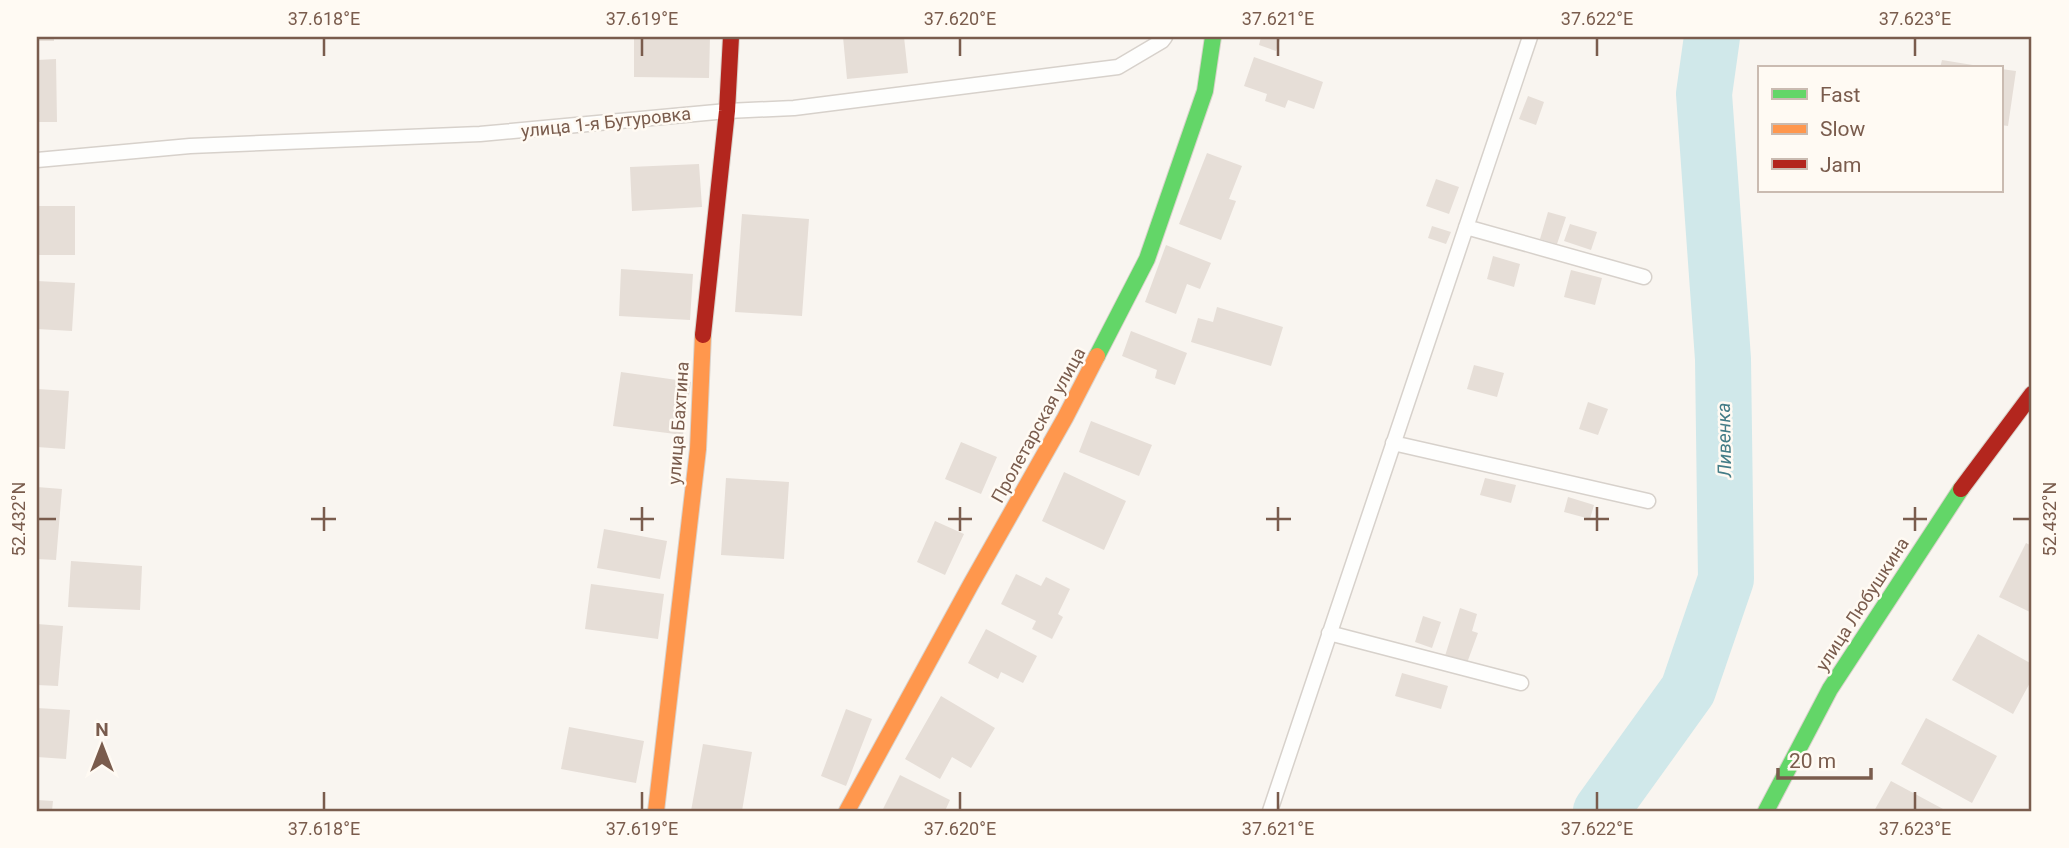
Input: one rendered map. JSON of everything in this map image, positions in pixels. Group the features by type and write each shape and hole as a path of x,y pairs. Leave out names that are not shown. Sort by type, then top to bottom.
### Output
{"street":[{"name":"улица Бахтина","path":"656,811 698,449 704,316 727,111 731,37"},
{"name":"Пролетарская улица","path":"847,811 1065,418 1147,260 1205,91 1213,37"},
{"name":"улица Любушкина","path":"1766,811 1837,677 1972,472 2032,394"}],"lane":[{"name":"улица 1-я Бутуровка","path":"37,160 190,146 480,134 727,111 794,108 1118,67 1165,37"},
{"path":"1270,811 1530,37"},
{"path":"1466,227 1644,277"},
{"path":"1393,443 1648,500"},
{"path":"1329,633 1521,683"}],"building":[{"path":"37,37 54,37 54,41 37,41"},
{"path":"634,37 710,37 709,78 634,77"},
{"path":"843,37 904,37 908,73 847,79"},
{"path":"1261,37 1281,37 1276,51 1259,45"},
{"path":"1254,57 1323,82 1314,109 1288,100 1285,108 1265,101 1267,94 1244,86"},
{"path":"56,59 57,122 37,122 37,60"},
{"path":"1942,60 1979,66 1940,66"},
{"path":"2002,69 2016,71 2008,126 2002,125"},
{"path":"1528,96 1544,102 1536,125 1519,119"},
{"path":"1207,153 1242,166 1229,199 1236,201 1221,240 1179,224"},
{"path":"699,164 702,207 632,211 630,167"},
{"path":"1436,179 1459,187 1449,214 1426,206"},
{"path":"37,206 75,206 75,255 37,255"},
{"path":"1548,212 1566,217 1557,244 1540,239"},
{"path":"742,214 809,219 802,316 735,312"},
{"path":"1570,224 1597,232 1591,250 1564,241"},
{"path":"1432,226 1451,232 1446,244 1428,238"},
{"path":"1166,245 1211,263 1200,289 1187,284 1176,314 1145,302"},
{"path":"1493,256 1520,264 1514,287 1487,279"},
{"path":"621,269 693,274 690,320 619,316"},
{"path":"1571,270 1602,278 1595,305 1564,297"},
{"path":"37,281 75,283 72,331 37,329"},
{"path":"1217,307 1283,327 1271,366 1191,342 1198,318 1213,322"},
{"path":"1131,331 1187,353 1175,385 1155,378 1157,370 1122,356"},
{"path":"1474,365 1504,373 1497,397 1467,389"},
{"path":"621,372 691,382 683,435 613,426"},
{"path":"37,389 69,391 65,449 37,447"},
{"path":"1588,402 1608,409 1598,435 1579,429"},
{"path":"1091,421 1152,445 1139,476 1079,452"},
{"path":"961,442 997,457 981,494 945,479"},
{"path":"1064,472 1126,501 1104,550 1042,521"},
{"path":"726,478 789,482 784,559 721,555"},
{"path":"1485,478 1516,485 1511,503 1480,495"},
{"path":"37,487 62,489 56,560 37,559"},
{"path":"1568,497 1594,505 1590,519 1564,512"},
{"path":"935,521 964,534 945,575 917,562"},
{"path":"604,529 667,541 660,579 597,568"},
{"path":"2026,543 2032,546 2032,613 1999,597"},
{"path":"71,561 142,566 140,610 68,607"},
{"path":"1016,574 1041,586 1046,577 1070,589 1058,614 1063,617 1052,639 1032,629 1036,621 1001,604"},
{"path":"591,584 664,594 658,639 585,629"},
{"path":"1460,608 1477,614 1472,631 1478,633 1467,663 1445,656"},
{"path":"1423,616 1441,622 1432,648 1415,642"},
{"path":"37,624 63,626 58,686 37,685"},
{"path":"986,629 1037,656 1023,683 1001,672 998,679 968,663"},
{"path":"1978,634 2032,664 2032,679 2013,714 1952,680"},
{"path":"1402,673 1448,686 1441,709 1395,696"},
{"path":"941,696 995,728 971,768 952,757 940,779 905,759"},
{"path":"37,708 70,710 66,759 37,757"},
{"path":"846,709 872,719 846,786 821,776"},
{"path":"1926,718 1997,756 1972,803 1901,764"},
{"path":"569,727 644,741 636,783 561,769"},
{"path":"703,744 752,752 742,811 691,811"},
{"path":"900,775 950,800 945,811 882,811"},
{"path":"1891,781 1943,809 1942,811 1874,811"},
{"path":"37,800 53,801 52,811 37,811"}],"waterway":[{"name":"Ливенка","path":"1601,811 1688,690 1726,579 1723,359 1704,94 1712,37"}],"traffic: fast":[{"path":"1097,356 1147,259 1205,91 1213,37"},
{"path":"1766,811 1830,689 1961,489"}],"traffic: slow":[{"path":"656,811 698,449 703,335"},
{"path":"847,811 1097,356"}],"traffic: jam":[{"path":"703,335 727,111 731,37"},
{"path":"1961,489 2032,394"}]}
